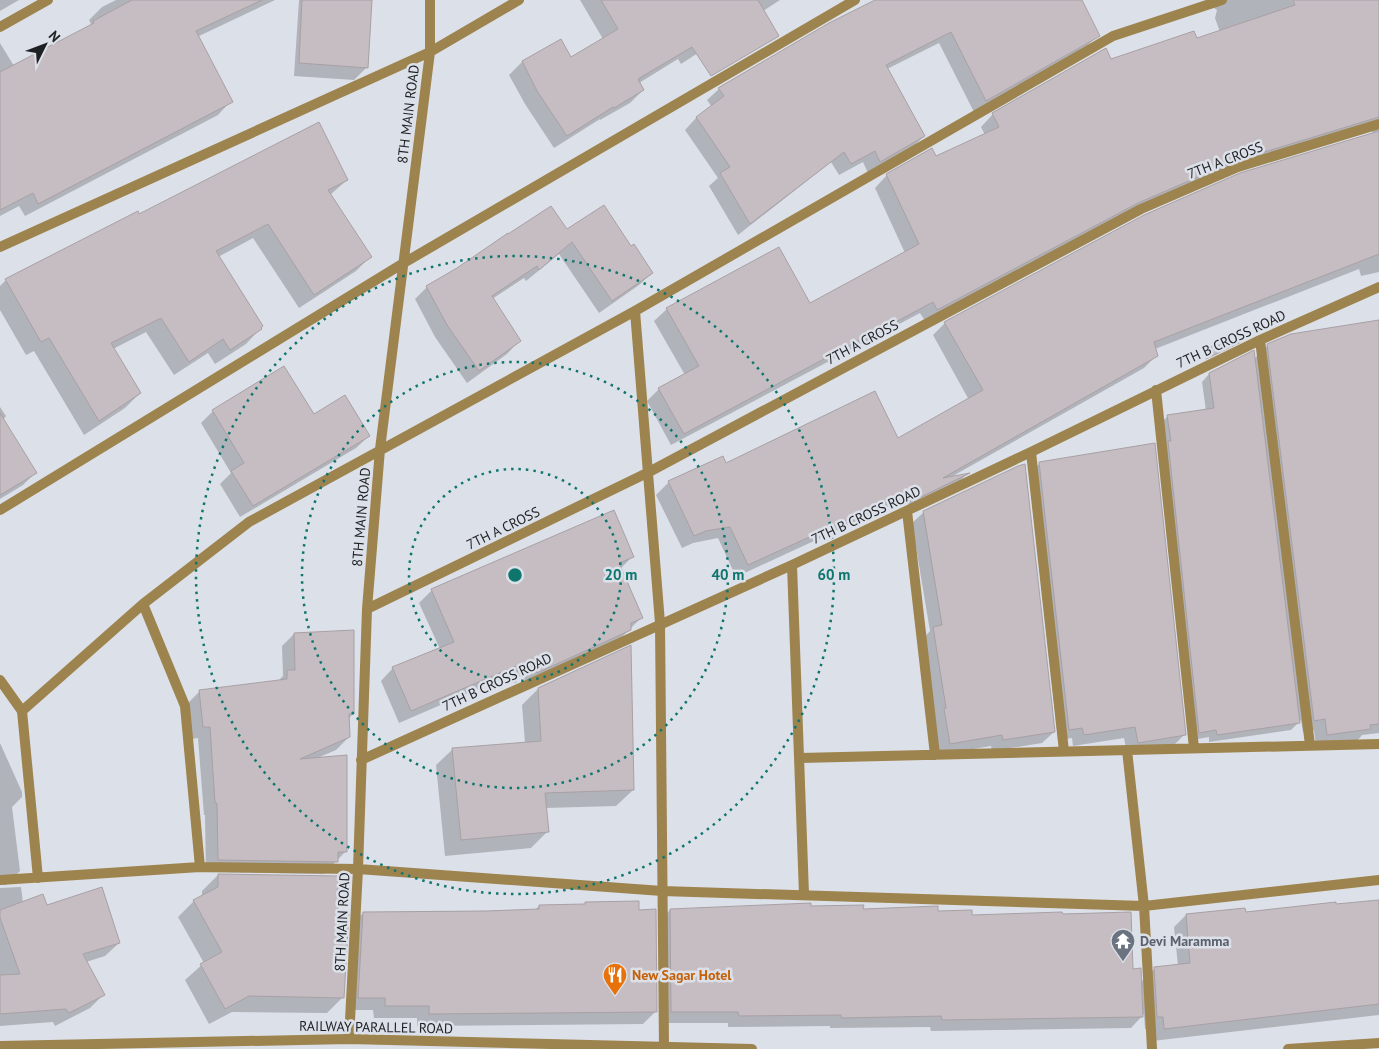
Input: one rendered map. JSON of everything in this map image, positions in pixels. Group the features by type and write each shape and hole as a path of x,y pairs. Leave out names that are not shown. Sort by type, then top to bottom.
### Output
{"street":[{"path":"0,27 48,0"},
{"name":"8TH MAIN ROAD","path":"349,1039 358,869 367,608 380,449 430,52 430,0"},
{"path":"0,247 430,52 519,0"},
{"path":"0,510 402,264 855,0"},
{"path":"22,711 143,604 249,522 635,311 1113,36 1222,0"},
{"name":"7TH A CROSS","path":"367,608 649,472 1141,209 1238,167 1379,124"},
{"name":"7TH B CROSS ROAD","path":"361,760 660,623 792,565 1031,452 1260,340 1379,286"},
{"path":"635,311 660,623 664,1047"},
{"path":"1260,340 1310,745"},
{"path":"1156,390 1194,748"},
{"path":"1031,452 1064,751"},
{"path":"907,511 935,754"},
{"path":"792,565 804,894"},
{"path":"143,604 185,706 200,867"},
{"path":"0,680 22,711 38,878"},
{"path":"800,758 1379,744"},
{"path":"1127,750 1144,906 1152,1049"},
{"path":"0,880 200,867 358,869 662,891 1144,906 1379,880"},
{"name":"RAILWAY PARALLEL ROAD","path":"0,1046 349,1039 752,1049"},
{"path":"1288,1049 1379,1043"}],"building":[{"path":"132,0 262,0 196,31 233,102 38,204 33,193 0,210 0,72 94,23 93,21"},
{"path":"302,0 372,0 368,68 299,63"},
{"path":"601,0 758,0 779,36 711,76 692,47 638,79 644,90 567,136 537,91 522,61 561,39 571,57 618,29"},
{"path":"875,0 1082,0 1100,36 986,101 951,32 886,65 925,136 880,162 875,151 851,164 844,152 750,224 720,173 730,167 696,117 724,96 718,88 829,23"},
{"path":"1293,0 1379,0 1379,117 1235,161 1138,203 937,310 933,302 891,323 684,434 658,388 699,366 666,308 779,247 810,303 919,244 886,174 932,148 936,156 999,127 992,113 1106,48 1111,59 1194,31 1197,38 1295,5"},
{"path":"319,122 348,180 328,190 372,257 314,295 268,224 216,251 263,326 262,329 230,350 223,339 189,362 161,318 111,343 141,393 99,421 49,338 41,342 5,279 138,211 139,214"},
{"path":"1379,131 1379,254 1154,342 1158,356 943,478 970,473 921,497 919,487 748,565 730,527 706,531 694,536 668,481 723,456 726,463 875,391 898,438 983,390 944,322 1144,215 1240,173"},
{"path":"604,205 631,246 634,244 653,273 612,301 572,242 539,270 537,266 492,296 521,341 479,371 447,325 426,286 457,268 551,206 567,229"},
{"path":"1379,320 1379,724 1370,725 1371,729 1327,735 1325,719 1314,721 1267,344 1291,334"},
{"path":"1241,342 1206,359 1205,347"},
{"path":"1254,350 1300,723 1217,735 1216,730 1199,733 1168,441 1171,441 1167,415 1214,408 1209,373"},
{"path":"284,366 314,414 345,395 370,436 253,506 231,471 244,463 212,410"},
{"path":"0,413 37,473 0,495"},
{"path":"1155,443 1186,735 1138,743 1135,727 1084,735 1082,728 1069,730 1039,462"},
{"path":"1025,464 1055,732 1003,740 1002,735 950,744 933,627 942,625 923,511"},
{"path":"614,510 634,557 619,563 643,618 631,623 631,630 537,673 536,664 518,672 516,666 411,711 392,667 454,642 431,589"},
{"path":"354,630 354,714 349,714 350,737 300,759 347,755 347,852 338,852 338,862 218,860 217,803 215,803 210,727 203,727 199,690 287,679 287,670 295,670 294,633"},
{"path":"631,645 634,790 545,793 549,832 461,840 452,748 541,741 538,688"},
{"path":"218,874 338,876 338,912 349,912 344,998 249,996 225,1009 200,964 222,952 193,900 218,887"},
{"path":"102,887 120,943 83,954 105,995 69,1013 66,1009 0,1014 0,975 20,974 0,918 0,910 43,894 47,905"},
{"path":"1379,900 1379,1004 1164,1029 1163,1017 1157,1017 1154,967 1190,963 1186,914 1245,908 1246,912 1336,902 1336,904"},
{"path":"639,901 639,910 656,909 657,1012 429,1014 429,1006 385,1006 385,998 358,998 363,912 539,909 539,905"},
{"path":"811,903 811,906 864,905 863,909 938,906 938,911 972,910 972,915 1131,912 1133,969 1141,968 1143,1017 942,1020 941,1016 841,1018 841,1015 739,1016 738,1012 671,1012 670,909"}],"place":[{"name":"Devi Maramma","path":"1123,962"},
{"name":"New Sagar Hotel","path":"615,996"}]}
